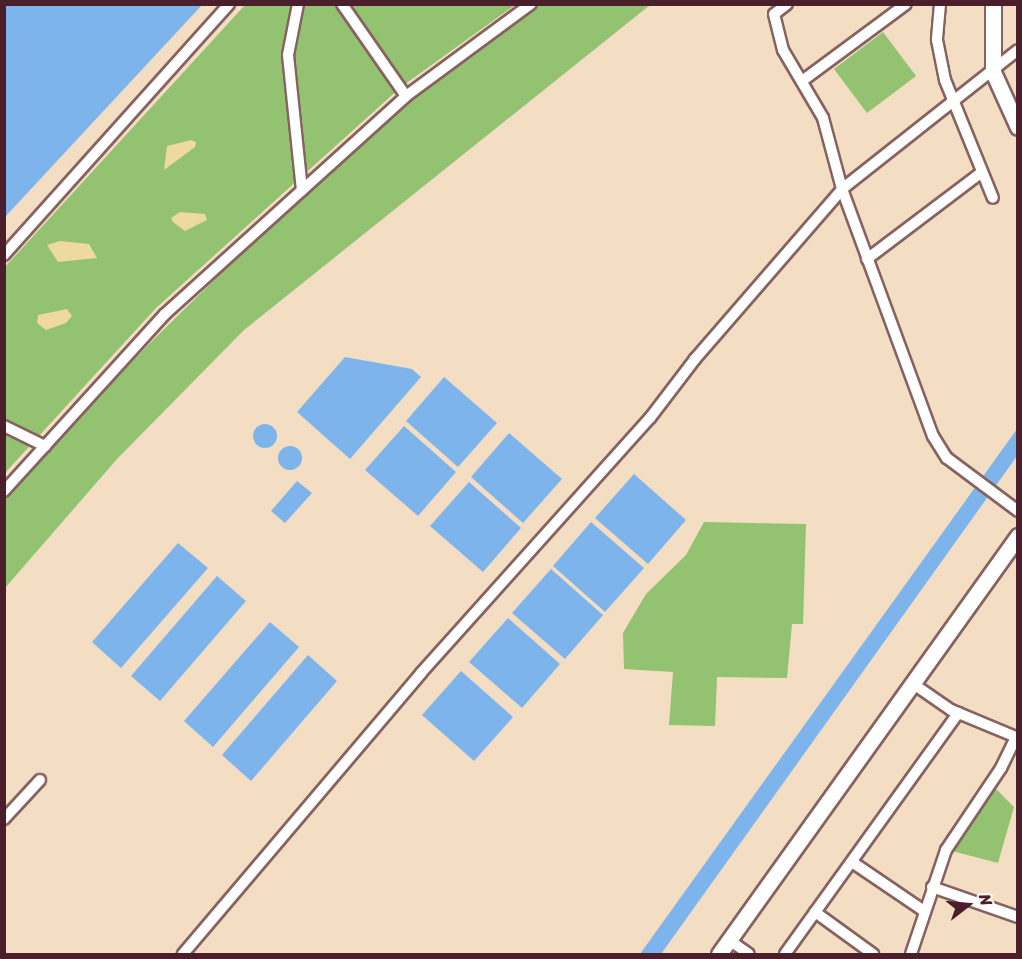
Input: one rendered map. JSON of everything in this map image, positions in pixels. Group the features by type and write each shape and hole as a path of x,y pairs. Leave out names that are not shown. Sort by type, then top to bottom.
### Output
{"street":[{"path":"4,255 229,4"},
{"path":"298,4 288,55 302,190"},
{"path":"342,4 406,96"},
{"path":"4,490 165,314 406,96 531,4"},
{"path":"787,4 774,14 783,50 824,118 842,189 933,436 947,458 1017,511"},
{"path":"802,81 906,4"},
{"path":"940,4 937,40 952,104 993,198"},
{"path":"993,4 993,72 1017,127"},
{"path":"183,954 421,673 650,418 695,359 842,189 993,72 1017,50"},
{"path":"867,259 982,172"},
{"path":"4,426 45,446"},
{"path":"719,954 1017,536"},
{"path":"911,954 946,850 1001,768 1016,737 958,713 912,683"},
{"path":"785,954 958,713"},
{"path":"4,819 40,780"},
{"path":"852,862 924,911"},
{"path":"933,888 1017,917"},
{"path":"815,912 873,954"},
{"path":"729,940 749,954"}],"green space":[{"path":"245,5 515,5 401,87 156,308 5,473 4,268"},
{"path":"538,5 650,5 244,330 117,459 5,588 4,497 8,492 147,346 270,225 408,99"},
{"path":"883,32 916,76 867,113 834,69"},
{"path":"704,522 806,524 803,624 792,624 787,678 717,677 715,726 669,725 673,672 624,669 623,633 646,594 686,555"},
{"path":"995,788 1014,807 998,863 952,851"}],"sand":[{"path":"191,140 196,142 195,147 164,170 167,146"},
{"path":"180,212 205,214 207,220 185,231 171,218"},
{"path":"60,241 89,244 97,258 58,262 47,245"},
{"path":"67,309 72,316 66,323 46,330 37,323 38,315"}],"water":[{"path":"4,5 202,5 5,217"},
{"path":"345,357 412,369 421,377 350,459 297,412"},
{"path":"444,377 497,423 458,467 406,421"},
{"path":"265,424 270,425 276,431 276,441 270,447 265,448 260,447 254,441 253,436 254,431 260,425"},
{"path":"404,426 456,472 418,516 365,470"},
{"path":"1017,429 1017,456 661,954 640,954"},
{"path":"509,433 562,479 523,523 471,477"},
{"path":"290,446 295,447 301,453 301,463 295,469 290,470 285,469 279,463 278,458 279,453 285,447"},
{"path":"634,474 686,520 648,564 595,518"},
{"path":"297,481 312,493 285,523 271,511"},
{"path":"469,482 521,528 483,572 430,526"},
{"path":"591,522 644,568 605,612 553,566"},
{"path":"178,543 208,568 121,668 92,642"},
{"path":"551,569 603,615 565,659 512,613"},
{"path":"217,576 246,601 160,701 131,676"},
{"path":"508,618 560,664 522,708 469,662"},
{"path":"270,622 299,647 213,747 184,721"},
{"path":"308,655 337,681 251,781 222,755"},
{"path":"461,671 513,717 474,761 422,715"}]}
